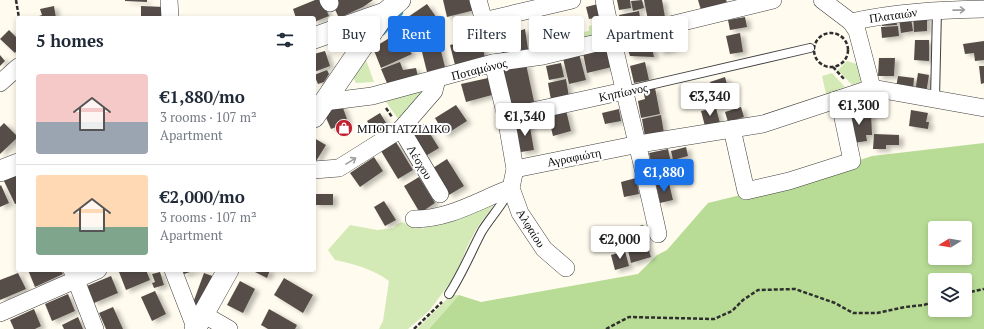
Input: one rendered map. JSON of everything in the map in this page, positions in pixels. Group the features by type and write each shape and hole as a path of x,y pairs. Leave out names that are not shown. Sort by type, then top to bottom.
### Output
{"street":[{"path":"169,0 170,16"},
{"path":"478,0 484,24 572,0"},
{"path":"604,0 607,16"},
{"name":"Ποταμώνος","path":"688,21 773,0"},
{"path":"822,0 851,22 860,38 872,88"},
{"path":"316,37 365,20 392,7"},
{"path":"319,109 392,7"},
{"name":"Πλαταιών","path":"851,22 882,15 937,10 984,9"},
{"name":"Ποταμώνος","path":"319,109 493,63 542,56 592,44"},
{"path":"615,52 639,144 658,234"},
{"path":"414,219 426,219 452,213 511,188 515,169 506,117 493,63"},
{"path":"0,83 16,69"},
{"path":"316,170 339,168 401,129 434,91 437,79"},
{"name":"Αγραφιώτη","path":"515,169 639,144 763,124 872,88 984,108"},
{"name":"Κηπίωνος","path":"506,117 624,91"},
{"path":"732,129 746,191 789,181 852,161 839,99"},
{"name":"Λέσχου","path":"401,129 440,194"},
{"path":"0,171 16,165"},
{"name":"Αλφαίου","path":"511,188 520,213 544,249 566,268"},
{"path":"0,312 74,275 88,272"},
{"path":"175,272 198,324"},
{"path":"198,324 227,272"},
{"path":"74,275 95,329"},
{"path":"198,324 229,329"}],"lane":[{"path":"935,99 937,10"},
{"name":"Κηπίωνος","path":"624,91 810,48"},
{"path":"449,294 483,230 503,203 511,188"}],"path":[{"path":"16,0 19,16"},
{"path":"833,67 844,61 848,49 842,38 831,33 826,34 816,42 814,54 820,63 824,66 833,67 846,81"},
{"path":"372,96 381,102 401,129"},
{"path":"606,329 629,317 714,319 732,311 758,290 795,289 835,303 853,313 878,313 928,304"},
{"path":"972,292 984,289"},
{"path":"414,329 449,294"}],"green space":[{"path":"592,25 592,39 584,41 584,32 589,31 589,26"},
{"path":"366,60 374,82 356,83 353,77"},
{"path":"847,61 860,65 863,82 852,85 838,70"},
{"path":"832,73 845,87 826,94 822,76"},
{"path":"426,90 401,123 384,99"},
{"path":"984,143 984,329 429,329 459,295 481,302 638,274 657,255 667,250 708,203 790,183 872,156"},
{"path":"495,203 477,228 467,247 456,275 429,311 408,329 379,329 383,321 389,281 376,273 349,263 335,260 328,250 350,225 377,230 394,228 401,222 424,229 426,222"},
{"path":"451,295 459,295 429,329 417,329"}],"building":[{"path":"147,0 147,2 125,1"},
{"path":"315,0 322,0 329,16 316,21 316,16 295,16 293,9"},
{"path":"373,0 363,7 343,16 338,16 331,1"},
{"path":"443,0 472,0 475,10 447,17"},
{"path":"617,0 630,0 631,8 619,10"},
{"path":"642,0 644,8 633,11 631,1"},
{"path":"644,0 662,0 665,16 647,16"},
{"path":"698,0 726,0 727,2 701,10"},
{"path":"427,4 435,16 409,16"},
{"path":"598,4 601,16 592,16 592,18 589,19 586,7"},
{"path":"54,6 56,16 39,16 42,15 40,9"},
{"path":"141,6 164,7 163,16 141,16"},
{"path":"639,11 640,16 619,16"},
{"path":"927,12 927,31 914,32 913,13"},
{"path":"745,17 747,27 730,30 728,20"},
{"path":"911,18 913,31 901,33 899,19"},
{"path":"896,19 897,25 882,26 882,20"},
{"path":"898,26 899,36 882,38 881,27"},
{"path":"525,29 528,49 521,51 521,30"},
{"path":"9,30 16,37 15,53 0,39"},
{"path":"740,33 743,52 730,54 726,36"},
{"path":"388,39 388,52 411,52 412,54 381,68 375,52 380,52 380,44"},
{"path":"915,40 929,40 929,61 914,60"},
{"path":"984,41 984,60 975,61 974,53 965,54 963,44"},
{"path":"453,44 453,52 484,52 485,58 455,65 450,45"},
{"path":"325,51 330,66 316,71 316,53"},
{"path":"592,51 592,52 608,52 612,67 587,73 583,53"},
{"path":"422,52 441,52 445,67 427,72"},
{"path":"502,52 516,52 503,55"},
{"path":"629,52 653,52 654,57 630,56"},
{"path":"579,54 586,80 569,84 563,58"},
{"path":"0,55 5,61 0,66"},
{"path":"879,58 895,58 894,76 878,76"},
{"path":"400,62 403,70 416,68 419,81 389,88 381,69"},
{"path":"645,62 649,80 634,83 630,66"},
{"path":"561,63 564,77 549,80 546,66"},
{"path":"526,64 535,106 511,111 502,68"},
{"path":"979,66 984,66 984,83 981,84"},
{"path":"327,70 329,74 324,82 318,84 316,74"},
{"path":"918,73 929,75 926,94 915,92"},
{"path":"898,76 914,78 913,90 896,88"},
{"path":"725,77 732,102 717,106 710,82"},
{"path":"488,78 492,95 466,102 461,84"},
{"path":"566,79 569,97 551,100 548,83"},
{"path":"655,88 660,114 641,118 638,101 645,99 643,90"},
{"path":"342,105 348,122 331,129 324,113"},
{"path":"456,105 467,121 445,135 435,118"},
{"path":"741,107 744,117 728,122 725,112"},
{"path":"716,108 720,123 705,126 701,111"},
{"path":"619,109 621,121 605,124 602,113"},
{"path":"566,110 571,131 553,136 548,115"},
{"path":"911,110 928,113 926,122 929,122 928,129 909,126"},
{"path":"871,112 872,135 866,135 867,141 853,143 843,115"},
{"path":"380,113 393,134 380,142 367,121"},
{"path":"661,115 664,133 645,137 642,119"},
{"path":"529,121 534,150 521,152 515,124"},
{"path":"4,123 16,135 16,139 0,154 0,127"},
{"path":"424,124 439,148 424,157 410,133"},
{"path":"874,134 899,135 899,145 886,145 886,149 873,149"},
{"path":"316,139 326,145 316,161"},
{"path":"396,142 413,170 398,179 381,151"},
{"path":"686,147 688,156 673,160 671,151"},
{"path":"668,149 672,167 653,171 649,153"},
{"path":"374,157 383,171 360,187 350,173"},
{"path":"447,159 464,186 449,195 433,168"},
{"path":"16,173 16,204 15,204 3,179"},
{"path":"419,177 435,203 420,213 404,186"},
{"path":"636,178 639,194 624,197 621,182"},
{"path":"669,183 673,200 660,203 656,185"},
{"path":"1,185 9,203 0,207 0,186"},
{"path":"316,194 333,194 333,205 316,205"},
{"path":"384,201 396,220 385,226 374,207"},
{"path":"643,225 648,242 626,248 622,231"},
{"path":"647,244 651,257 631,263 628,250"},
{"path":"625,251 629,266 615,270 611,255"},
{"path":"29,272 62,272 63,274 35,287"},
{"path":"119,272 147,272 150,280 126,290"},
{"path":"160,272 164,285 154,288 152,283 155,282 152,274"},
{"path":"255,272 269,272 267,278"},
{"path":"18,273 26,289 0,300 0,280"},
{"path":"204,273 215,277 201,307 193,303"},
{"path":"111,276 118,293 94,303 87,286"},
{"path":"284,278 313,295 303,313 274,295"},
{"path":"240,281 255,289 243,313 227,305"},
{"path":"155,291 166,314 152,321 141,297"},
{"path":"68,294 75,311 52,321 45,304"},
{"path":"113,307 123,329 106,329 99,313"},
{"path":"34,309 41,326 35,329 14,329 10,320"},
{"path":"269,309 297,325 295,329 268,329 261,325"},
{"path":"78,317 83,329 64,329 62,325"}],"waterway":[{"path":"383,33 401,13"}],"place":[{"name":"ΜΠΟΓΙΑΤΖΙΔΙΚΟ","path":"344,128"}]}
